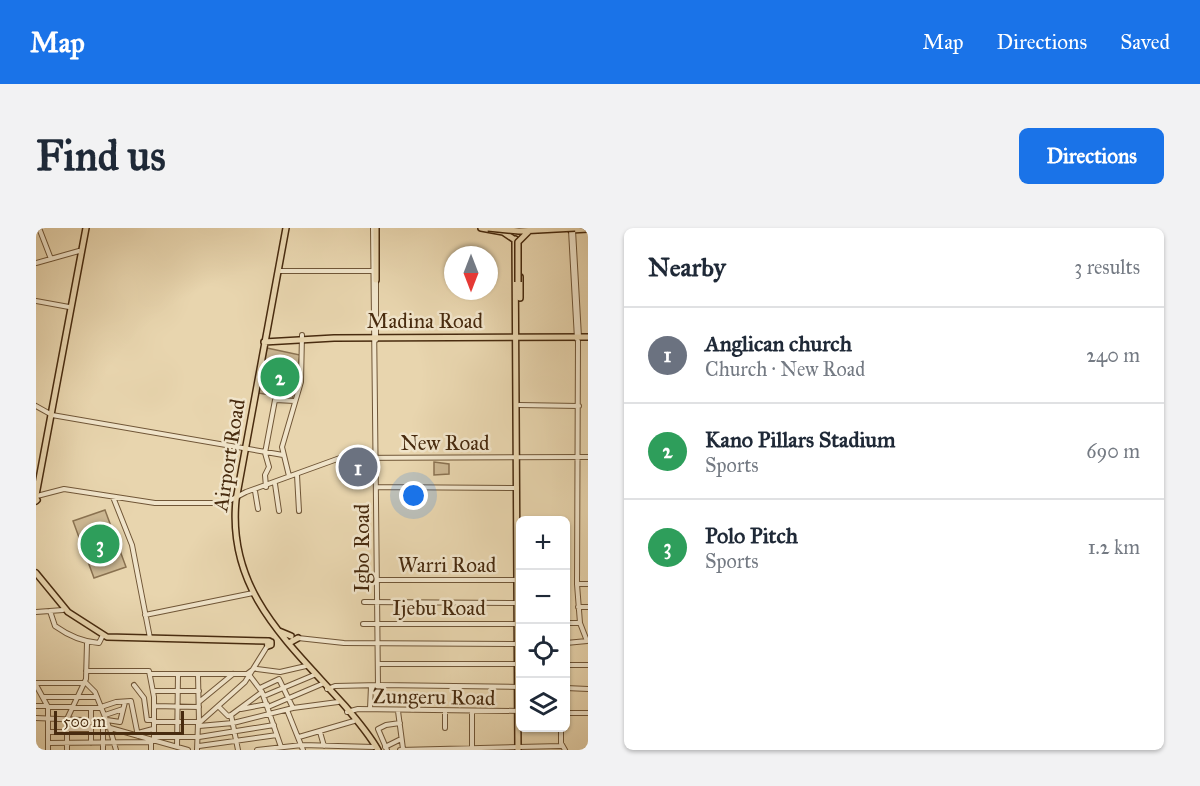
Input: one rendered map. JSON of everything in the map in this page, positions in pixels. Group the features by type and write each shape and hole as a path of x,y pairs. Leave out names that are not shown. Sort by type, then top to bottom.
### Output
{"main road":[{"path":"36,486 85,228"},
{"path":"70,306 85,228"},
{"name":"Airport Road","path":"264,340 284,228"},
{"name":"Airport Road","path":"284,228 235,499 232,538 238,563 251,593 281,636 349,712 372,749"},
{"path":"374,280 375,228"},
{"path":"481,228 517,238 533,232 573,229"},
{"path":"488,228 530,231 588,229"},
{"path":"516,228 524,232 517,238"},
{"path":"516,228 519,457 517,516"},
{"path":"502,229 549,228"},
{"path":"502,229 516,241 518,290"},
{"path":"517,282 518,242 523,234 530,231"},
{"path":"518,336 518,516"},
{"name":"Madina Road","path":"264,340 302,337 588,336"},
{"path":"36,498 50,415"},
{"path":"36,575 63,610 103,636 117,641 269,644 281,636 295,637"},
{"path":"36,575 68,612 103,636 269,644"},
{"name":"Airport Road","path":"281,636 349,712 372,749"},
{"path":"289,643 295,637"},
{"path":"518,732 518,748"}],"street":[{"path":"39,228 51,259"},
{"name":"Igbo Road","path":"370,709 378,664 375,228"},
{"path":"570,643 587,642 580,623 577,584 579,406 573,229"},
{"path":"36,263 80,250"},
{"path":"278,270 373,272"},
{"path":"36,301 70,306"},
{"path":"287,478 283,455 285,430 302,377 302,337"},
{"path":"265,486 265,475 269,467 265,453 275,400 295,402"},
{"path":"519,405 579,406"},
{"path":"36,406 50,415 283,455"},
{"name":"New Road","path":"235,499 336,459 588,457"},
{"name":"New Road","path":"235,499 317,466"},
{"path":"297,475 299,511"},
{"path":"275,484 279,512"},
{"path":"377,487 517,488"},
{"path":"36,498 63,490 112,498 174,504 225,503 235,499"},
{"path":"255,490 258,509"},
{"path":"112,498 132,545 150,639"},
{"name":"Warri Road","path":"378,580 516,580"},
{"path":"577,584 588,584"},
{"path":"145,615 251,593"},
{"path":"364,603 516,602"},
{"path":"578,607 588,607"},
{"path":"36,612 63,610"},
{"path":"51,611 56,627 87,643 99,643 103,636"},
{"path":"570,623 580,623"},
{"name":"Ijebu Road","path":"363,624 516,624"},
{"path":"295,637 378,644 516,643"},
{"path":"67,750 67,719 84,682 87,643"},
{"path":"199,724 251,677 269,644"},
{"path":"378,664 516,664"},
{"path":"570,665 588,665"},
{"path":"150,674 247,674 256,668 280,672 306,666"},
{"path":"86,671 148,670 154,697 151,750"},
{"path":"154,706 199,705 234,674"},
{"path":"177,747 178,675"},
{"path":"198,675 198,749 277,735"},
{"path":"262,692 284,688 314,675"},
{"path":"251,677 262,692 283,748"},
{"path":"199,724 251,677"},
{"path":"219,707 228,716 231,715 279,679 293,708"},
{"path":"48,750 47,706 37,687 84,682 92,686 98,697 116,750"},
{"path":"238,710 267,705 326,687 376,684 516,687"},
{"path":"134,685 144,698 147,720 154,721 199,724 233,723 293,708 338,702"},
{"path":"570,688 588,689"},
{"path":"153,691 199,691"},
{"path":"43,697 98,697"},
{"path":"144,698 154,697"},
{"path":"106,720 120,722 125,702"},
{"path":"36,706 102,708 131,702 138,734"},
{"path":"91,708 91,743"},
{"path":"349,712 370,709 516,713"},
{"path":"287,710 302,748"},
{"path":"105,715 123,711 134,716"},
{"path":"398,711 402,750 472,747 563,748 561,732"},
{"name":"Zungeru Road","path":"349,712 516,713"},
{"path":"444,728 445,712"},
{"path":"472,712 472,747"},
{"path":"570,712 588,712"},
{"path":"231,715 238,750"},
{"path":"36,719 67,719 138,734 182,750"},
{"path":"299,737 354,721"},
{"path":"400,723 387,724 378,729 386,748 401,739"},
{"path":"48,732 91,725 188,750"},
{"path":"48,743 103,744 198,737 235,733 274,725"},
{"path":"103,727 103,750"},
{"path":"138,734 153,729"},
{"path":"320,732 324,746"},
{"path":"258,750 324,746 372,749"}],"shaded area":[{"path":"267,348 300,355 297,371 300,372 292,399 258,393"},
{"path":"434,462 449,464 449,474 434,475"},
{"path":"105,510 126,567 94,578 73,521"}],"place":[{"name":"Kano Pillars Stadium","path":"280,377"},
{"name":"Anglican church","path":"358,467"},
{"name":"Polo Pitch","path":"100,544"}]}
